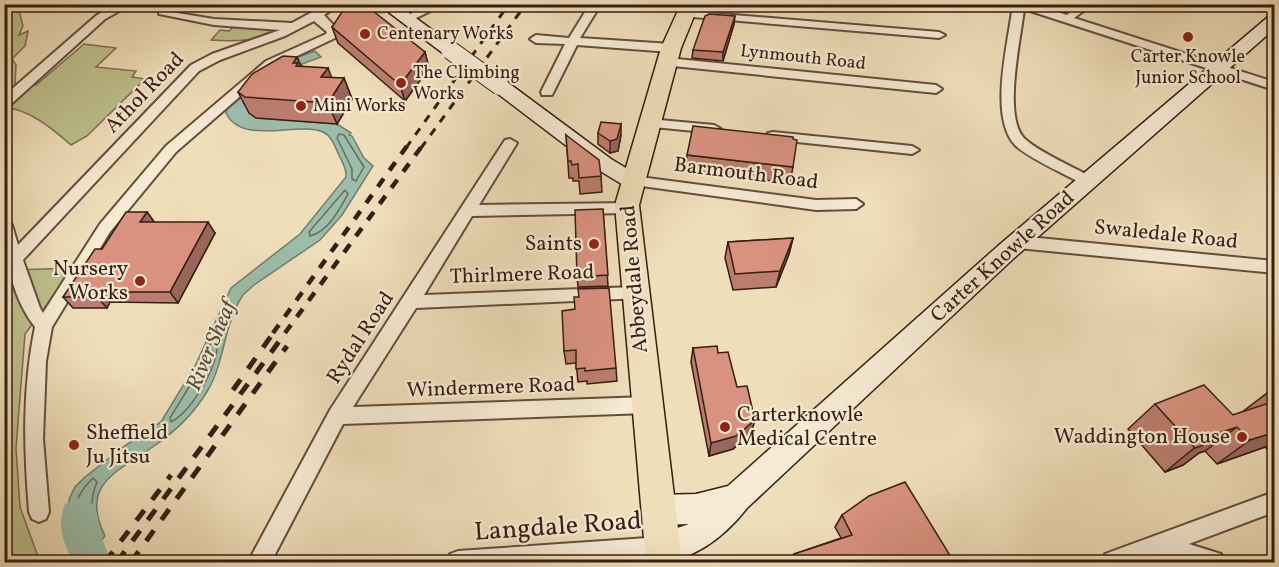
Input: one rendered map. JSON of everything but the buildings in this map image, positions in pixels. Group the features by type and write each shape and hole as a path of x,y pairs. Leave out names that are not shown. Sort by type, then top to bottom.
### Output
{"main road":[{"name":"Abbeydale Road","path":"663,555 627,208 632,181 669,55 688,9"}],"street":[{"path":"4,103 101,17 127,4"},
{"name":"Athol Road","path":"15,258 195,68 216,57 272,38 336,4"},
{"path":"395,11 440,4"},
{"path":"547,92 573,41 596,4"},
{"path":"1089,181 1022,144 1014,135 1009,122 1008,102 1019,4 1275,86"},
{"path":"1072,15 1088,4"},
{"path":"688,9 939,35"},
{"path":"395,11 604,164 632,181"},
{"path":"163,12 214,22 295,27"},
{"path":"39,512 33,439 37,361 44,326 105,228 171,149 270,64 331,36 332,30 318,19 318,13"},
{"name":"Carter Knowle Road","path":"663,555 693,541 717,522 736,498 1018,242 1275,21"},
{"name":"Lynmouth Road","path":"536,39 573,41 936,89"},
{"path":"649,123 729,131"},
{"path":"764,135 912,150"},
{"name":"Rydal Road","path":"259,562 337,416 510,142"},
{"name":"Barmouth Road","path":"632,181 816,205 856,204"},
{"path":"466,211 627,208"},
{"path":"4,225 32,311 44,326"},
{"name":"Swaledale Road","path":"1018,242 1275,267"},
{"name":"Thirlmere Road","path":"411,302 635,293"},
{"name":"Windermere Road","path":"337,416 646,405"},
{"name":"Carter Knowle Road","path":"658,510 711,506 736,498"},
{"path":"1113,562 1275,502"},
{"path":"1155,545 1213,562"},
{"name":"Langdale Road","path":"458,562 663,555"}],"green space":[{"path":"4,5 23,5 18,7 23,26 19,35 28,31 25,46 12,59 16,65 15,85 36,85 84,44 116,48 96,67 136,71 132,77 145,79 87,136 71,145 32,116 5,108"},
{"path":"234,26 282,29 247,40 211,40 220,30 229,31"},
{"path":"4,246 13,270 74,268 25,334 16,448 20,507 40,562 5,562"}],"water":[{"path":"315,51 321,57 302,64 300,69 249,113 256,118 337,124 351,133 349,135 352,136 364,158 373,166 342,215 320,240 243,295 232,318 214,379 208,390 197,406 177,427 106,481 97,503 98,518 105,536 84,562 75,562 66,541 66,514 75,487 126,445 161,422 195,366 231,288 300,234 346,177 345,168 335,145 323,132 312,129 257,131 234,123 226,113 227,109 286,61"}],"waterway":[{"name":"River Sheaf","path":"378,10 382,4"},
{"name":"River Sheaf","path":"79,517 82,538 92,562"}],"railway":[{"path":"406,148 509,4"},
{"path":"421,148 526,4"},
{"path":"273,333 407,146"},
{"path":"285,333 422,146"},
{"path":"233,390 274,332"},
{"path":"117,562 286,332"},
{"path":"131,562 287,346"},
{"path":"105,562 171,475"}],"place":[{"name":"Centenary Works","path":"365,34"},
{"name":"Carter Knowle Junior School","path":"1188,37"},
{"name":"The Climbing Works","path":"401,83"},
{"name":"Mini Works","path":"301,106"},
{"name":"Saints","path":"594,244"},
{"name":"Nursery Works","path":"140,281"},
{"name":"Carterknowle Medical Centre","path":"725,427"},
{"name":"Waddington House","path":"1242,437"},
{"name":"Sheffield Ju Jitsu","path":"74,445"}]}
